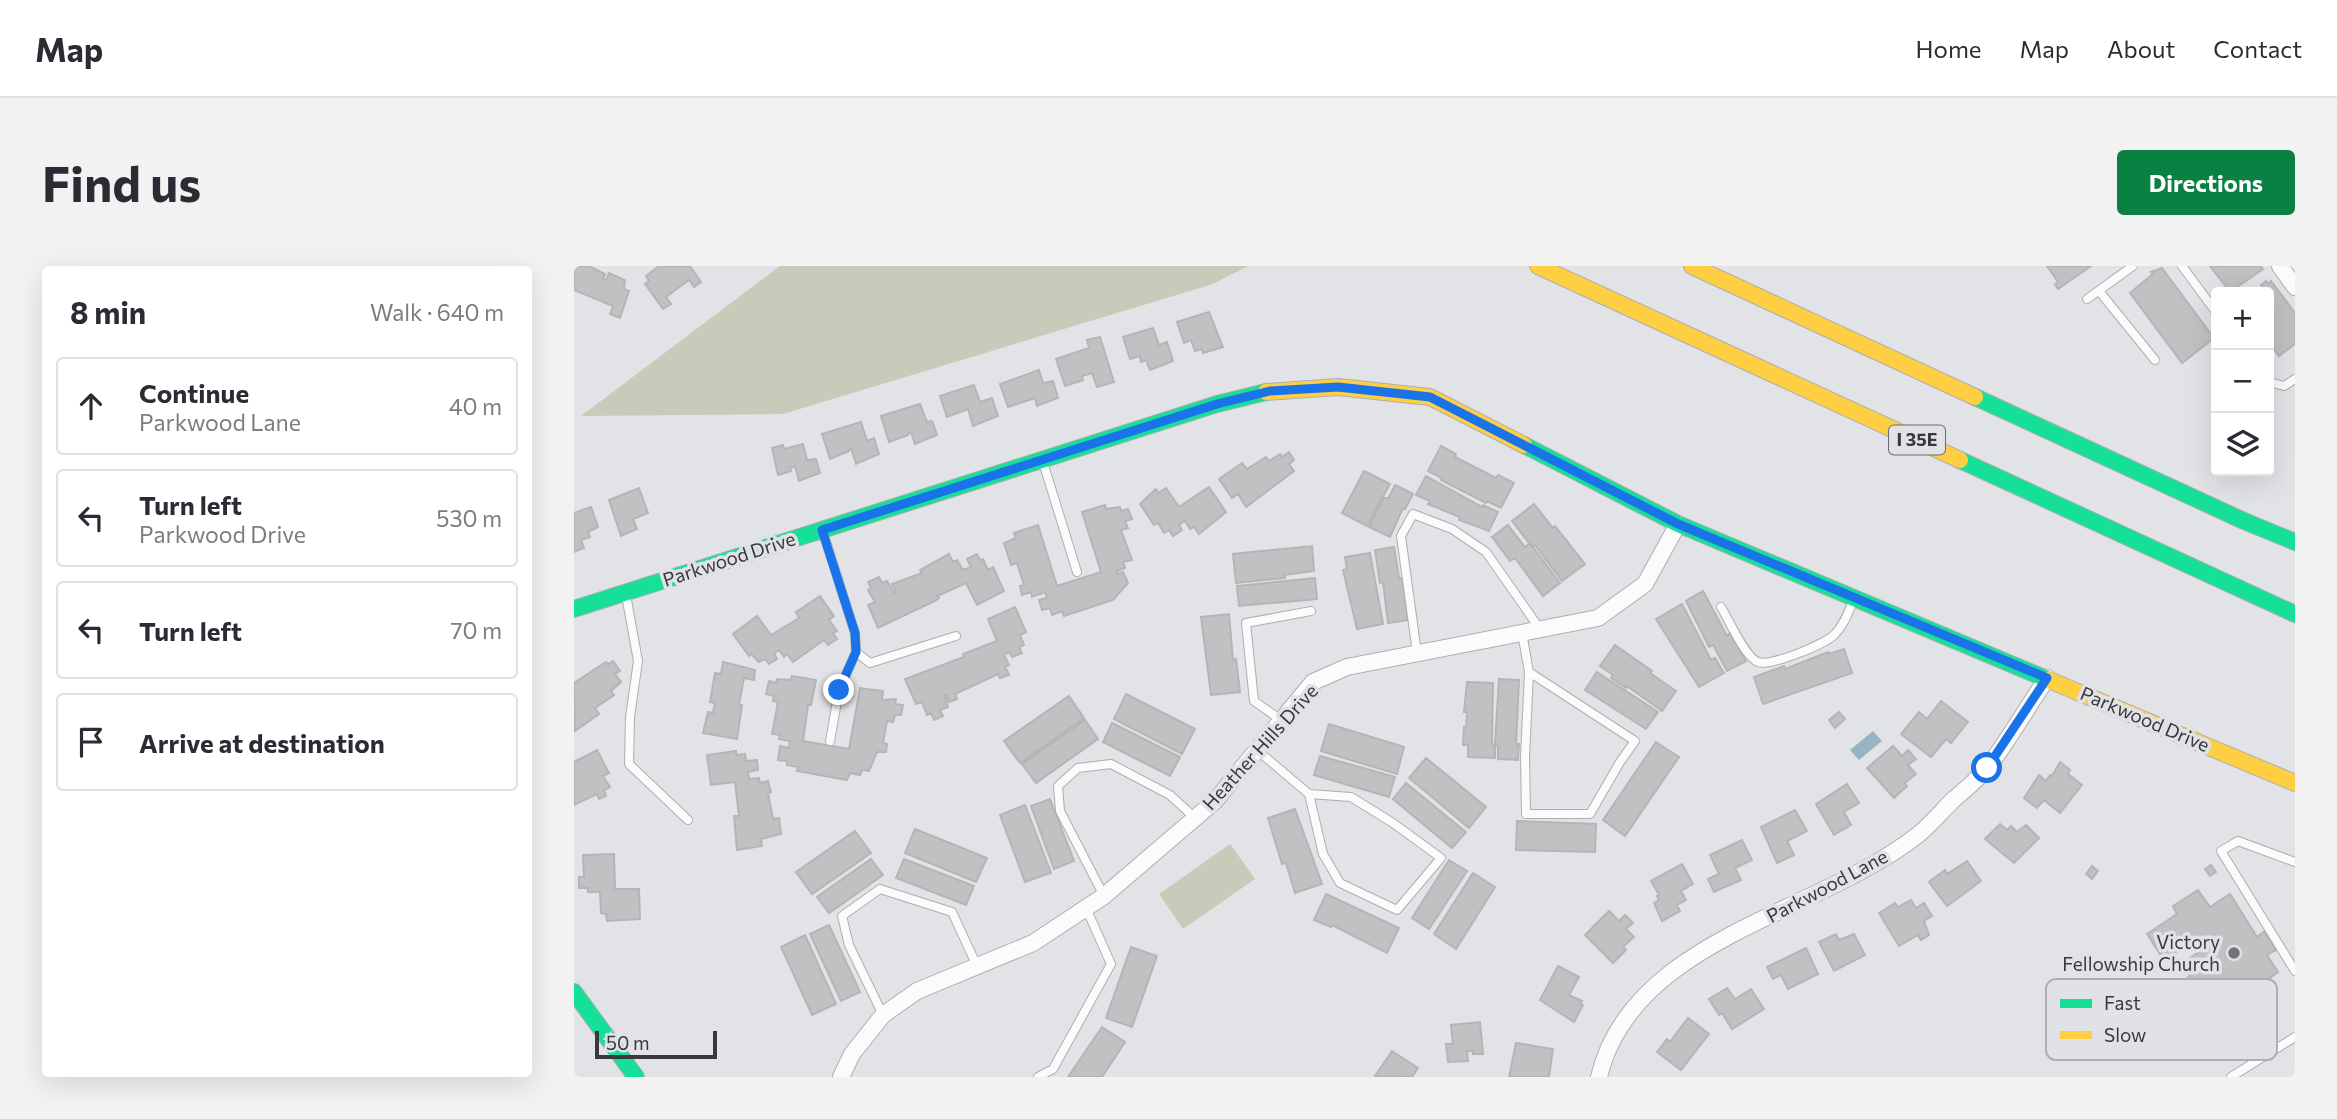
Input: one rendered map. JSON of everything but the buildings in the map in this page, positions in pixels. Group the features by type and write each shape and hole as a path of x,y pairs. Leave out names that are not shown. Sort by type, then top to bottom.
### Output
{"main road":[{"name":"I 35E","path":"1538,266 2295,614"},
{"path":"1692,266 2244,521 2295,542"},
{"name":"Parkwood Drive","path":"574,609 1217,404 1270,391 1338,387 1430,397 1678,524 2295,783"},
{"path":"574,992 636,1077"}],"street":[{"path":"2280,266 2295,287"},
{"name":"Heather Hills Drive","path":"841,1077 852,1054 883,1015 917,991 1033,943 1104,896 1215,801 1313,682 1347,667 1598,618 1645,584 1678,524"},
{"name":"Parkwood Lane","path":"1599,1077 1604,1057 1622,1022 1650,987 1693,954 1858,873 1919,834 1987,768 2047,678"}],"lane":[{"path":"2087,299 2133,266"},
{"path":"2182,266 2211,305"},
{"path":"2099,291 2155,360"},
{"path":"2274,383 2284,386 2295,379"},
{"path":"1042,459 1077,572"},
{"path":"1417,653 1401,536 1413,514 1452,529 1486,552 1540,629"},
{"path":"822,530 855,633 856,652 839,690 830,741"},
{"path":"625,592 638,661 630,717 629,764 688,820"},
{"path":"1721,607 1748,653 1757,662 1767,663 1820,645 1833,637 1844,623 1855,598"},
{"path":"1281,720 1255,701 1246,623 1311,611"},
{"path":"1522,633 1529,673 1525,757 1526,814 1590,814 1620,761 1635,741 1529,673"},
{"path":"856,652 870,663 956,636"},
{"path":"1256,750 1308,794 1323,854 1340,883 1397,910 1441,858 1351,797 1308,794"},
{"path":"1104,896 1060,811 1058,786 1068,777 1079,768 1111,764 1170,794 1195,818"},
{"path":"2295,862 2238,841 2221,851 2295,971"},
{"path":"883,1015 849,945 842,916 880,889 952,912 977,966"},
{"path":"1038,1077 1053,1069 1111,964 1086,908"},
{"path":"2277,1048 2295,1037"},
{"path":"2231,1077 2258,1060"}],"green space":[{"path":"780,266 1248,266 1213,284 783,414 581,416"},
{"path":"1230,844 1255,879 1183,929 1159,894"}],"water":[{"path":"1873,731 1882,741 1859,760 1850,750"}],"traffic: fast":[{"path":"574,609 1217,404 1266,392"},
{"path":"1975,397 2295,542"},
{"path":"1524,445 1678,524 2049,680"},
{"path":"1960,460 2295,614"},
{"path":"574,992 636,1077"}],"traffic: slow":[{"path":"1538,266 1960,460"},
{"path":"1692,266 1975,397"},
{"path":"1266,392 1338,387 1430,397 1524,445"},
{"path":"2049,680 2295,783"}],"place":[{"name":"Victory Fellowship Church","path":"2234,953"}],"route":[{"path":"839,690 856,652 855,633 822,530 1217,404 1270,391 1338,387 1430,397 1678,524 2047,678 1987,768"}]}
